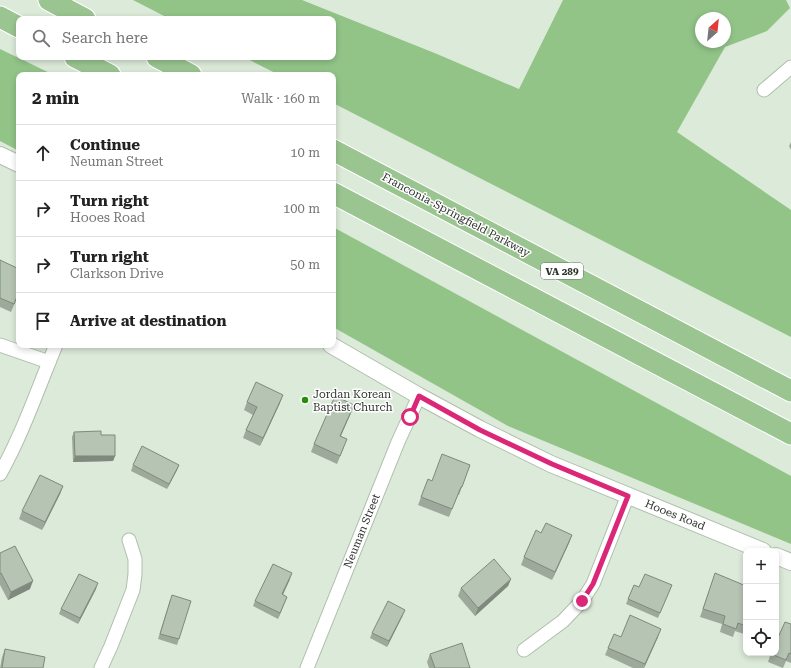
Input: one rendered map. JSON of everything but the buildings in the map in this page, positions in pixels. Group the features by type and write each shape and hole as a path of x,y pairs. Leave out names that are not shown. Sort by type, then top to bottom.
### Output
{"main road":[{"path":"49,0 79,16"},
{"path":"0,17 16,25"},
{"path":"81,60 104,72"},
{"path":"163,60 185,72"},
{"name":"Franconia-Springfield Parkway","path":"336,152 791,391"},
{"path":"336,195 791,434"}],"street":[{"path":"764,90 791,67"},
{"path":"0,155 16,163"},
{"path":"0,345 49,362"},
{"path":"0,474 30,411 55,348"},
{"name":"Hooes Road","path":"336,348 480,430 552,464 756,548"},
{"name":"Neuman Street","path":"306,668 398,442 419,396"},
{"path":"524,650 563,621 582,601 593,584 628,496"},
{"path":"101,668 132,590 135,574 135,559 129,540"},
{"path":"779,557 791,562"}],"green space":[{"path":"133,0 302,0 437,54 519,89 563,0 786,0 790,8 767,31 731,45 731,12 695,12 695,48 724,48 677,132 791,210 791,337 336,105 336,72 273,72 250,60 336,60 336,16 164,16"},
{"path":"0,49 16,57 16,60 23,60 48,72 16,72 16,149 0,141"},
{"path":"336,229 791,476 791,544 508,426 336,329"}],"place":[{"name":"Jordan Korean Baptist Church","path":"305,400"}],"route":[{"path":"410,417 419,396 480,430 552,464 628,496 593,584 582,601"}]}
